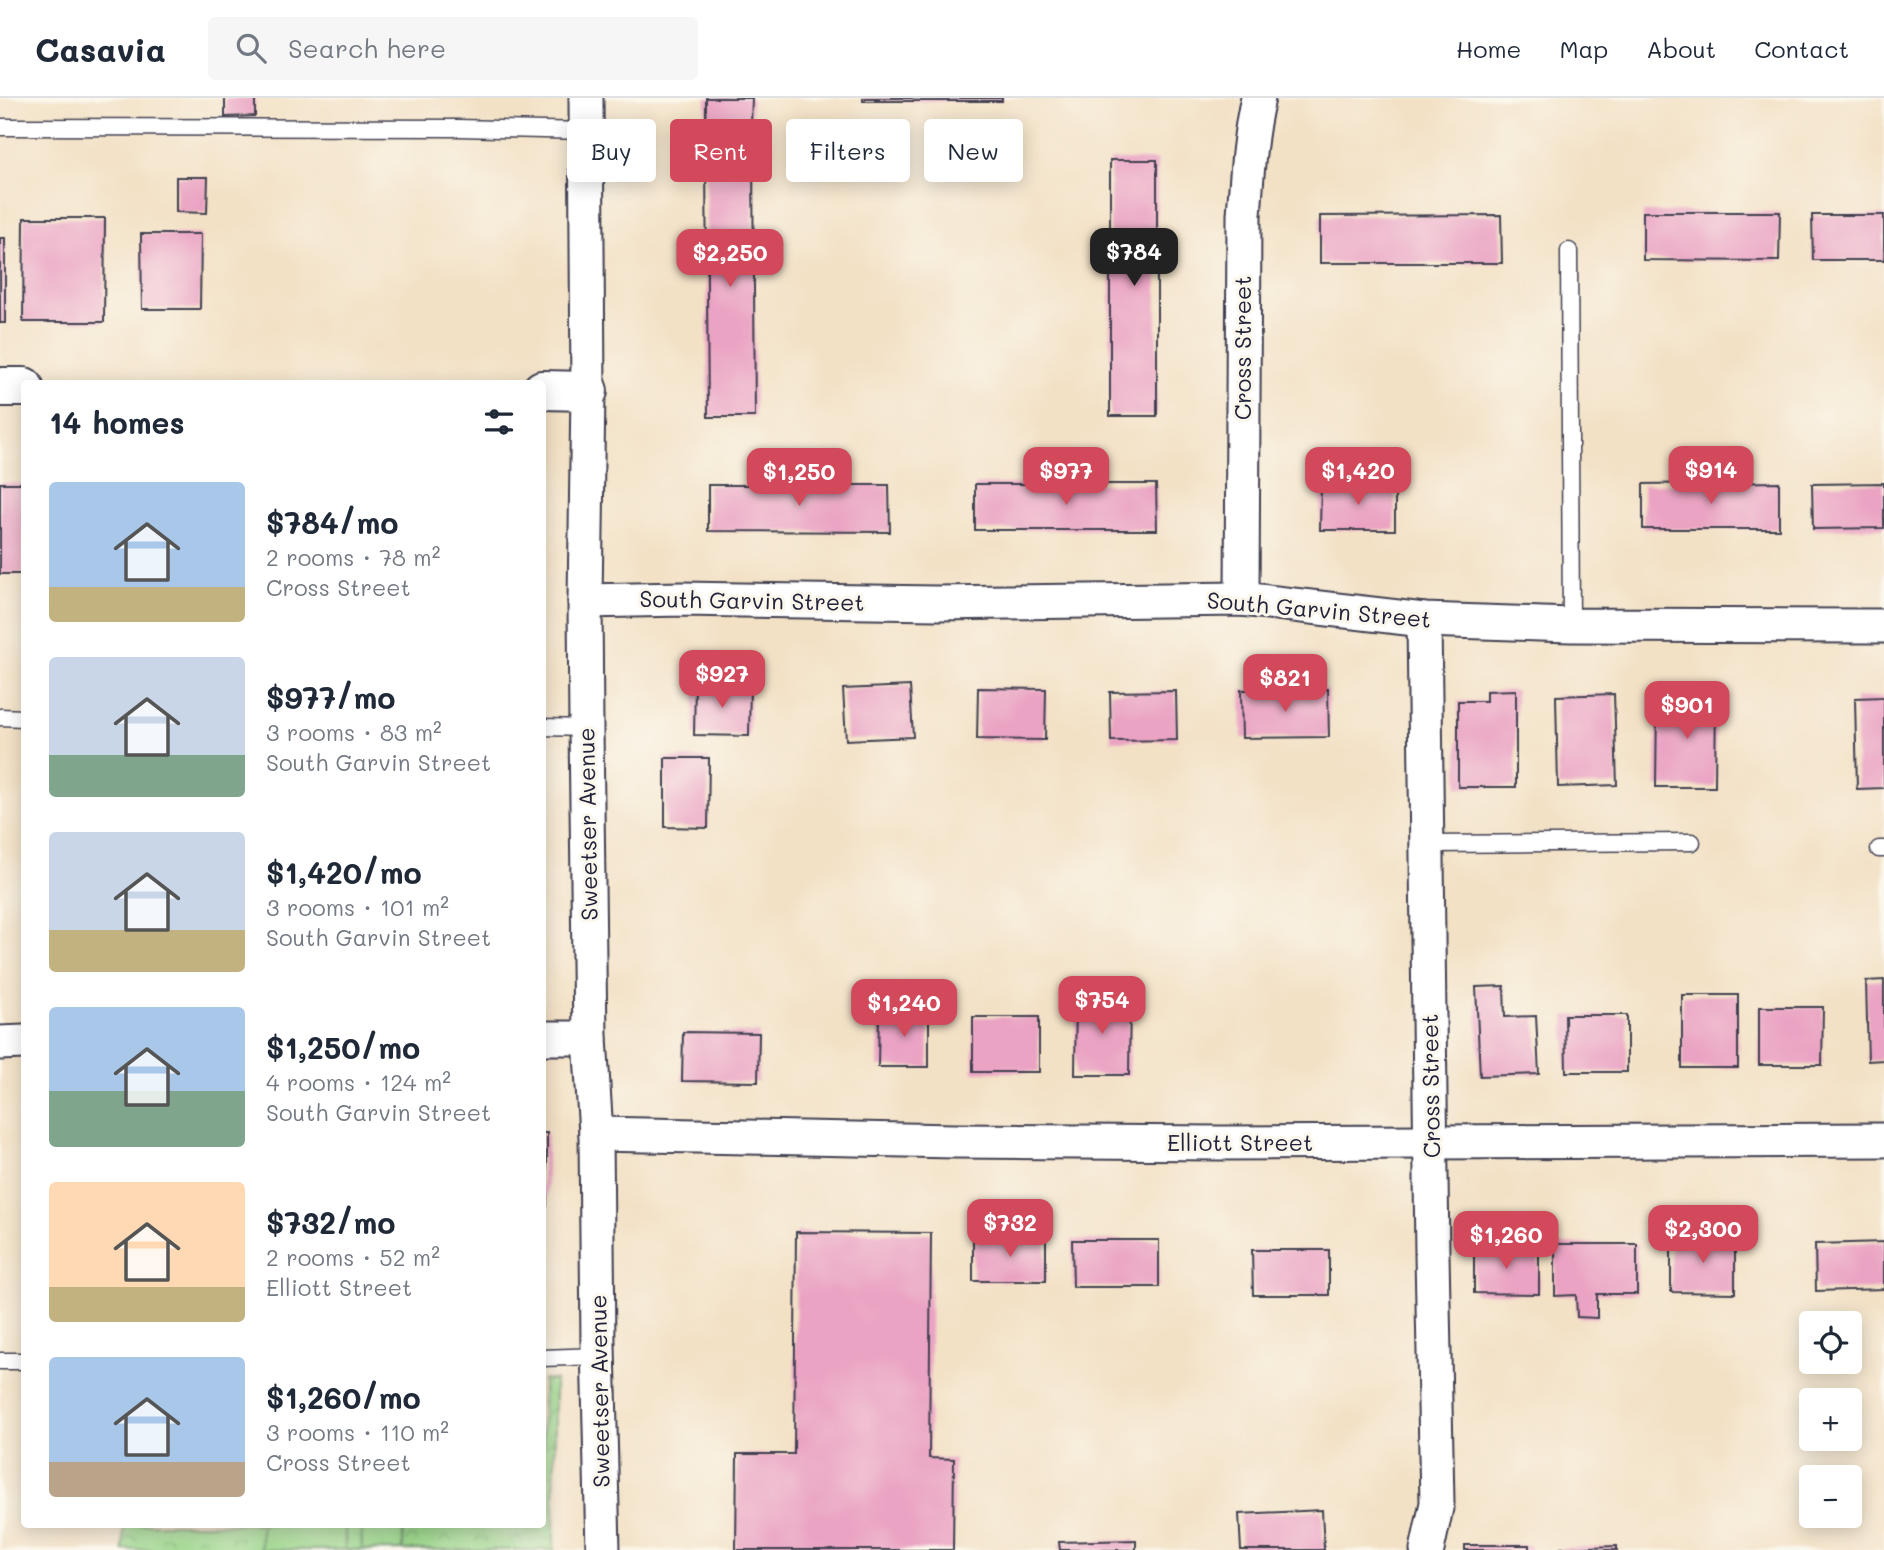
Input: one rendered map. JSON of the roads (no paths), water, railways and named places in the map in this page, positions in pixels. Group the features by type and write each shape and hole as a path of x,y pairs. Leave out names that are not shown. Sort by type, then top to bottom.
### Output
{"street":[{"name":"Sweetser Avenue","path":"586,98 586,119"},
{"name":"Cross Street","path":"1242,599 1244,215 1247,163 1258,98"},
{"name":"Sweetser Avenue","path":"586,182 586,728 590,1038 596,1134 603,1550"},
{"path":"0,387 21,387"},
{"path":"546,390 588,391"},
{"name":"South Garvin Street","path":"585,601 682,599 937,603 1242,599 1424,620 1571,625 1884,626"},
{"name":"Cross Street","path":"1424,620 1437,1503 1427,1550"},
{"path":"546,1038 590,1038"},
{"path":"0,1043 21,1042"},
{"name":"Elliott Street","path":"596,1134 1220,1143 1884,1140"}],"lane":[{"path":"0,127 567,131"},
{"path":"1569,250 1571,625"},
{"path":"0,717 21,718"},
{"path":"546,727 586,728"},
{"path":"1427,844 1692,842"},
{"path":"546,1358 598,1356"},
{"path":"0,1361 21,1360"}]}
